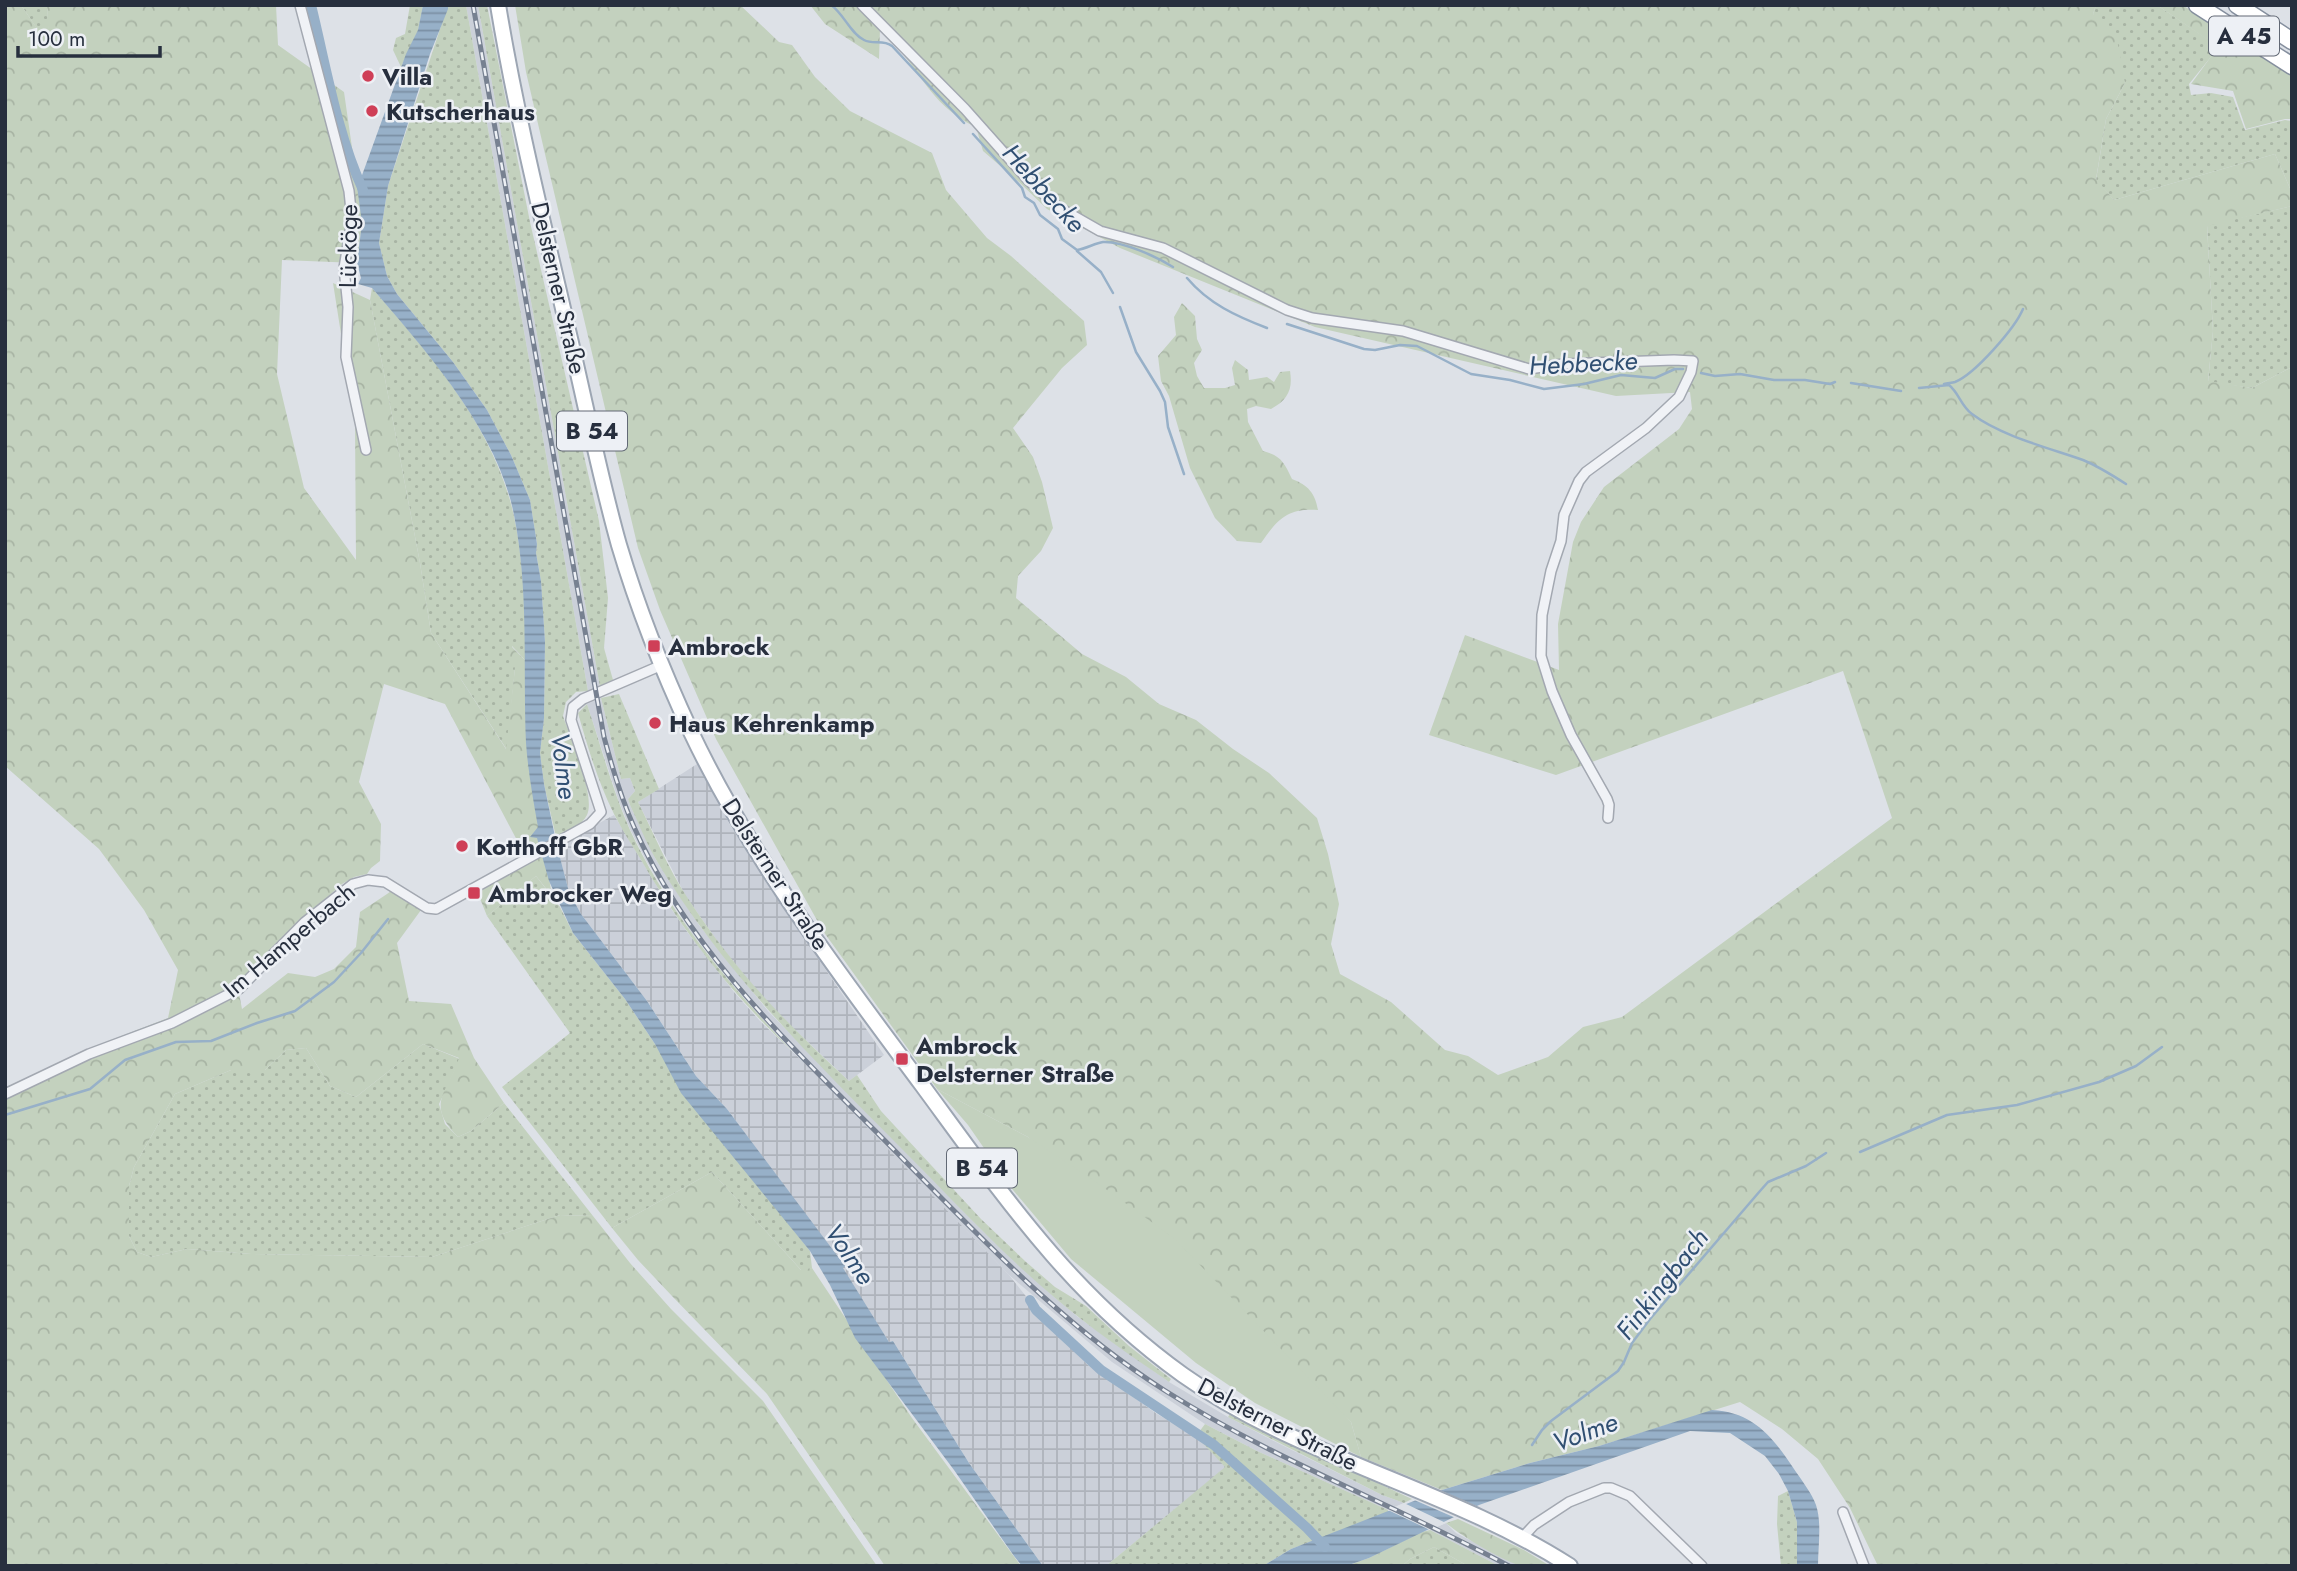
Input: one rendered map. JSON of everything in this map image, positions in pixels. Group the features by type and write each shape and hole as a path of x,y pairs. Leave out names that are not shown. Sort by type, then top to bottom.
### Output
{"highway":[{"name":"A 45","path":"2197,5 2292,66"},
{"name":"A 45","path":"2240,7 2292,41"},
{"path":"2240,7 2292,26"}],"main road":[{"name":"Delsterner Straße","path":"498,5 523,132 606,491 631,583 691,731 724,795 793,905 1006,1200 1059,1265 1141,1344 1215,1396 1278,1430 1522,1538"},
{"name":"B 54","path":"1522,1538 1570,1566"}],"street":[{"name":"Lücköge","path":"300,5 349,191 352,220 344,268 348,307 346,357 366,450"},
{"path":"862,5 965,109 1029,181 1058,207 1100,231 1163,248 1287,310 1312,318 1403,331 1529,369 1590,363 1693,361 1692,372 1679,397 1646,428 1586,472 1579,481 1564,515 1561,541 1551,571 1542,615 1541,656 1552,691 1571,735 1604,792 1609,806 1608,818"},
{"name":"Im Hamperbach","path":"5,1094 89,1054 172,1023 239,989 305,922 353,884 368,880 385,882 423,906 433,909 596,820 601,811 571,720 573,707 583,699 663,665"},
{"path":"1522,1538 1534,1525 1569,1502 1604,1488 1611,1488 1630,1496 1702,1566"},
{"path":"1843,1512 1864,1566"}],"shaded area":[{"path":"466,5 478,5 600,687 588,691"},
{"path":"601,698 621,779 630,778 635,791 628,799 630,805 656,860 699,925 768,1011 984,1232 1078,1317 1169,1382 1270,1439 1382,1495 1404,1503 1388,1510 1257,1451 1205,1424 1112,1362 1009,1275 760,1017 691,932 648,864 618,799 587,704"},
{"path":"697,764 730,825 776,897 884,1055 849,1081 772,1008 725,952 685,895 638,802"},
{"path":"614,815 688,933 760,1021 816,1074 1009,1275 1048,1324 1088,1365 1157,1414 1196,1436 1226,1467 1106,1566 1043,1566 969,1463 893,1341 889,1342 842,1268 844,1266 727,1109 696,1076 647,1001 581,914 569,892 557,846"},
{"path":"1446,1523 1456,1533 1521,1566 1499,1566 1430,1530"}],"green space":[{"path":"5,5 21,5 49,46 47,5 276,5 278,45 344,92 362,223 357,263 282,260 277,374 304,488 356,560 355,423 333,283 370,300 431,633 506,749 515,668 507,655 511,646 526,661 527,743 552,896 536,876 487,916 477,891 528,861 445,704 384,684 359,782 381,824 380,861 367,874 342,884 273,946 238,988 242,1009 288,973 315,977 334,969 356,947 360,912 393,890 421,910 397,943 409,1001 451,1004 474,1058 504,1103 471,1131 458,1137 448,1126 441,1107 445,1090 459,1058 423,1044 356,1097 330,1086 306,1048 286,1050 265,1070 231,1070 175,1094 134,1167 129,1186 129,1236 137,1252 151,1257 187,1249 251,1254 432,1257 560,1215 593,1216 671,1309 763,1401 877,1566 5,1566 5,1088 88,1049 168,1018 178,970 144,910 99,849 5,766"},
{"path":"21,5 47,5 50,48"},
{"path":"410,5 423,5 418,31 401,67 393,50 396,38 405,34"},
{"path":"448,5 466,5 588,691 576,692 566,702 563,716 585,781 589,806 585,819 556,837 540,753 544,718 545,642 541,581 530,500 511,455 487,410 453,362 397,294 387,276 379,243 388,186"},
{"path":"478,5 487,5 530,222 599,521 608,598 604,648 613,680 600,687"},
{"path":"515,5 740,5 779,42 792,45 815,77 850,111 932,153 946,190 987,238 1084,321 1087,345 1062,368 1013,428 1033,457 1053,528 1041,551 1018,576 1016,598 1082,654 1126,677 1159,704 1196,720 1269,773 1317,818 1339,904 1331,944 1340,974 1391,1002 1445,1050 1468,1056 1498,1075 1548,1057 1583,1027 1622,1017 1892,818 1843,671 1556,775 1429,735 1465,635 1559,670 1558,624 1573,542 1581,522 1604,487 1679,429 1692,409 1690,392 1616,396 1315,327 1120,248 1047,209 983,151 976,127 959,118 934,95 904,55 880,29 879,59 825,24 810,5 2096,5 2093,14 2116,34 2125,83 2106,119 2096,179 2114,200 2275,154 2292,193 2292,206 2207,226 2213,331 2208,381 2252,388 2292,367 2292,1566 1878,1566 1850,1508 1818,1459 1782,1429 1740,1402 1599,1446 1530,1463 1442,1490 1361,1457 1351,1422 1028,1137 937,1089 823,931 716,739 660,610 638,548 526,72"},
{"path":"2096,5 2157,5 2219,47 2189,84 2191,95 2211,93 2233,97 2245,130 2285,120 2292,121 2292,193 2275,154 2114,200 2096,180 2106,119 2125,83 2093,14"},
{"path":"2157,5 2182,5 2292,70 2292,119 2246,129 2233,91 2191,84 2218,47"},
{"path":"2292,206 2292,367 2252,388 2208,382 2213,331 2207,225"},
{"path":"372,288 452,385 485,439 509,497 521,556 526,661 512,646 515,668 507,750 431,633 370,300"},
{"path":"1182,303 1195,316 1197,339 1202,350 1194,363 1204,388 1235,385 1232,368 1235,360 1248,370 1249,380 1267,377 1274,382 1280,372 1290,371 1290,389 1282,402 1271,409 1256,406 1247,409 1248,422 1263,451 1278,458 1292,479 1310,490 1318,510 1298,511 1284,517 1261,543 1237,541 1215,518 1190,468 1169,396 1161,381 1158,356 1176,335 1174,317"},
{"path":"619,694 659,789 638,802 680,886 742,972 782,1017 849,1081 857,1075 881,1111 981,1219 1055,1287 1086,1306 1129,1346 1171,1379 1169,1382 1082,1320 1013,1261 833,1079 769,1011 710,940 658,863 630,805 628,799 635,791 630,778 621,779 601,698"},
{"path":"587,704 630,830 663,891 724,974 793,1052 710,962 674,912 624,832 598,777 578,713"},
{"path":"536,876 560,907 573,933 625,999 655,1044 810,1251 812,1268 802,1271 712,1172 612,1228 502,1087 570,1033 487,916"},
{"path":"423,1044 460,1059 439,1104 445,1124 458,1137 471,1131 504,1103 593,1216 560,1215 432,1257 251,1254 187,1249 151,1257 137,1252 129,1236 129,1186 134,1167 175,1094 231,1070 265,1070 286,1050 306,1048 330,1086 356,1097"},
{"path":"937,1089 1028,1137 1175,1239 1351,1422 1361,1457 1255,1403 1196,1363 1071,1259 1013,1190 968,1125"},
{"path":"712,1172 801,1270 812,1268 912,1418 1021,1566 885,1566 767,1394 638,1260 612,1228"},
{"path":"1230,1414 1412,1499 1404,1503 1382,1495 1228,1417"},
{"path":"1205,1424 1257,1451 1388,1510 1388,1513 1291,1549 1263,1566 1106,1566 1225,1467 1196,1436"},
{"path":"1788,1491 1797,1522 1797,1566 1781,1566 1777,1524 1778,1496"},
{"path":"1458,1519 1524,1550 1550,1566 1522,1566 1494,1554 1446,1523"},
{"path":"1430,1530 1499,1566 1468,1566 1434,1547 1402,1566 1346,1566 1369,1558 1421,1532"},
{"path":"1434,1547 1468,1566 1402,1566"}],"water":[{"path":"423,5 448,5 448,9 430,54 388,186 379,243 387,276 397,294 453,362 487,410 511,455 530,500 541,581 545,642 544,718 540,753 544,784 569,892 581,914 647,1001 696,1076 727,1109 845,1266 843,1268 889,1342 893,1341 969,1463 1043,1566 1022,1566 1014,1556 954,1470 855,1338 830,1285 810,1251 681,1093 655,1044 625,999 573,933 549,881 537,838 530,837 538,827 526,743 522,572 514,515 506,484 476,423 436,365 372,288 358,284 361,278 357,263 362,223 356,179 361,178 406,54 418,30"},
{"path":"1712,1410 1740,1416 1762,1429 1780,1449 1804,1484 1818,1512 1818,1566 1797,1566 1797,1522 1788,1491 1765,1456 1730,1433 1690,1431 1479,1505 1369,1558 1346,1566 1263,1566 1291,1549 1442,1490 1530,1463 1599,1446"}],"pier":[{"path":"1437,1489 1481,1508 1458,1519 1412,1499"},
{"path":"1404,1503 1446,1523 1430,1530 1388,1510"}],"waterway":[{"path":"311,5 339,123 363,190"},
{"name":"Hebbecke","path":"831,5 859,37 892,46 964,123"},
{"name":"Hebbecke","path":"973,134 1022,188 1025,197 1034,203 1040,215 1058,229 1062,239 1077,250 1111,242 1140,250 1173,267"},
{"path":"1077,251 1101,272 1113,293"},
{"name":"Hebbecke","path":"1187,278 1204,295 1224,308 1267,328"},
{"path":"1120,307 1136,352 1165,402 1168,427 1184,474"},
{"path":"1944,384 1955,382 1973,370 1994,350 2023,309"},
{"name":"Hebbecke","path":"1287,324 1364,349 1417,346 1471,374 1544,389 1584,384 1621,375 1655,378 1675,369 1683,369"},
{"name":"Hebbecke","path":"1701,373 1715,376 1740,374 1774,380 1805,380 1830,384 1835,382"},
{"name":"Hebbecke","path":"1851,383 1901,391"},
{"name":"Hebbecke","path":"1919,388 1949,385 1968,411 1984,422 2011,435 2089,462 2126,484"},
{"path":"5,1115 90,1089 125,1060 176,1042 211,1041 295,1011 334,982 388,919"},
{"name":"Finkingbach","path":"1860,1152 1947,1115 2017,1105 2099,1082 2136,1066 2162,1047"},
{"name":"Finkingbach","path":"1532,1445 1551,1421 1618,1371 1632,1343 1650,1319 1768,1182 1806,1166 1826,1153"},
{"path":"1030,1300 1036,1310 1101,1370 1214,1445 1325,1547"}],"railway":[{"path":"473,5 604,737 634,827 658,875 687,920 719,963 790,1045 996,1253 1093,1339 1164,1390 1248,1438 1509,1566"}],"place":[{"name":"Villa","path":"368,76"},
{"name":"Kutscherhaus","path":"372,111"},
{"name":"Ambrock","path":"654,646"},
{"name":"Haus Kehrenkamp","path":"655,723"},
{"name":"Kotthoff GbR","path":"462,846"},
{"name":"Ambrocker Weg","path":"474,893"},
{"name":"Ambrock Delsterner Straße","path":"902,1059"}],"water label":[{"name":"Volme","path":"564,766"},
{"name":"Volme","path":"850,1254"},
{"name":"Volme","path":"1585,1432"}]}
